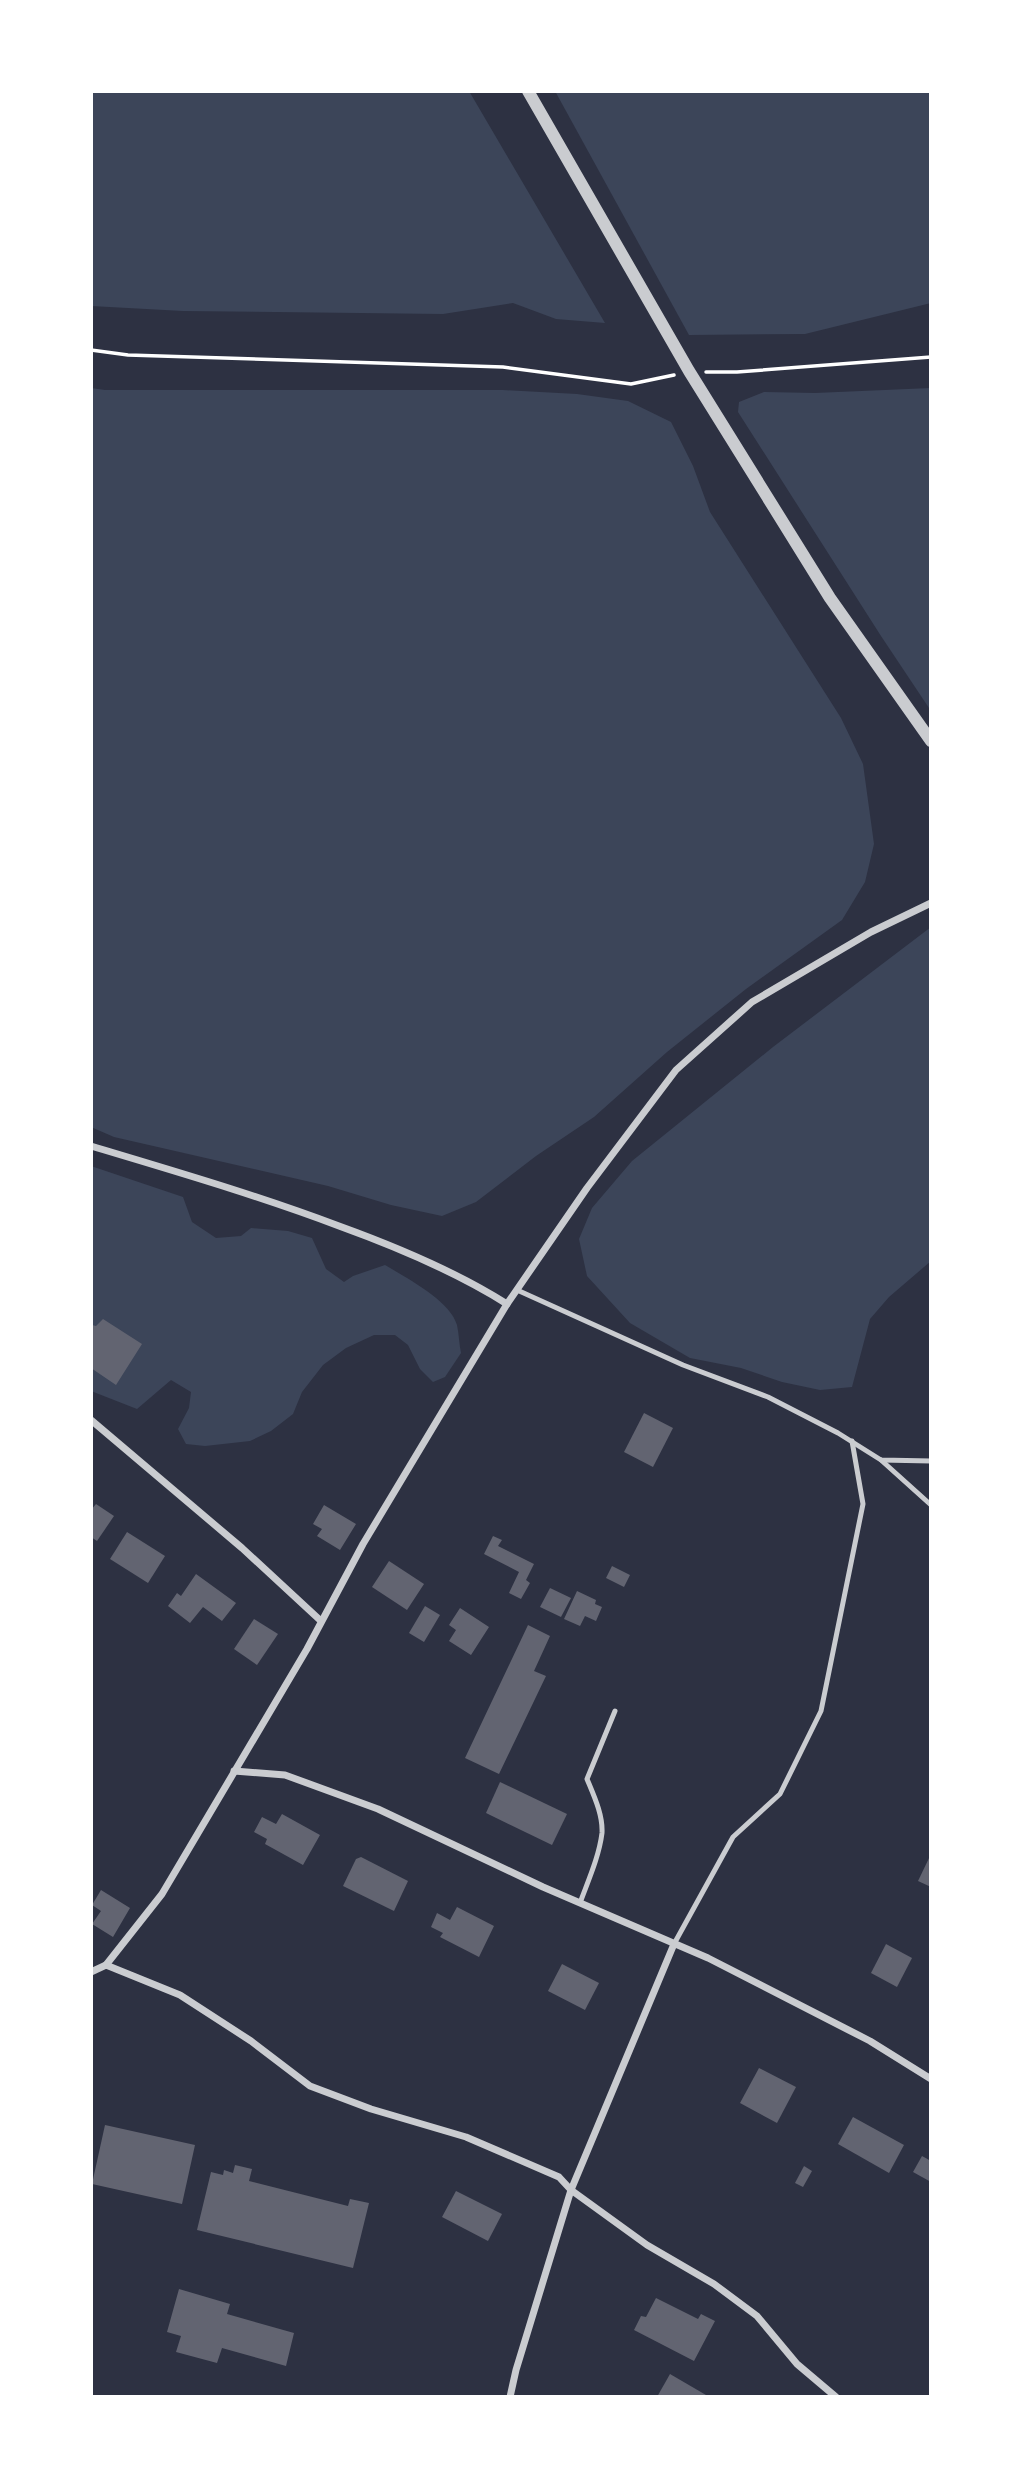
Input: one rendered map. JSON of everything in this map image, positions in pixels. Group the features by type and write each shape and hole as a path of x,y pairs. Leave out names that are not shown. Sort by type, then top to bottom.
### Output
{"street":[{"path":"528,91 689,372 830,598 931,741"},
{"path":"91,1972 106,1965 162,1894 363,1544 507,1304 587,1188 676,1070 752,1002 871,932 931,903"},
{"path":"91,1146 261,1197 379,1241 473,1282 507,1304"},
{"path":"91,1420 242,1548 321,1621"},
{"path":"234,1771 285,1774 378,1809 580,1903 708,1958 870,2041 931,2079"},
{"path":"510,2397 571,2190 674,1944"},
{"path":"106,1965 180,1995 251,2041 310,2086 371,2109 466,2137 558,2177 571,2190 646,2245 715,2284 757,2316 797,2364 836,2397"}],"lane":[{"path":"517,1290 683,1365 768,1397 852,1441 881,1460 931,1505"},
{"path":"674,1944 733,1837 780,1794 821,1712 863,1504 852,1441"},
{"path":"881,1460 931,1461"},
{"path":"580,1903 594,1865 602,1832 597,1805 587,1779 615,1711"}],"path":[{"path":"91,350 128,355 503,367 631,384 689,372 737,372 931,358"}],"shaded area":[{"path":"91,91 469,91 605,323 556,319 513,303 443,314 183,311 91,306"},
{"path":"555,91 931,91 931,303 805,334 689,335"},
{"path":"91,388 503,390 577,394 628,401 671,422 693,466 710,512 841,718 863,764 874,844 865,882 842,920 746,989 667,1052 594,1117 536,1156 476,1202 442,1216 391,1205 328,1186 114,1137 91,1127"},
{"path":"931,388 931,711 738,412 739,402 764,392 815,393"},
{"path":"931,927 931,1261 889,1297 870,1319 852,1387 820,1390 782,1382 741,1368 690,1358 630,1323 587,1276 579,1239 592,1208 632,1161 773,1047"},
{"path":"91,1166 183,1197 192,1222 216,1238 241,1236 251,1228 288,1231 312,1238 326,1269 344,1282 385,1265 426,1290 446,1307 457,1325 461,1353 445,1377 433,1382 420,1369 408,1345 395,1335 374,1335 346,1348 323,1365 302,1392 293,1414 271,1431 250,1441 205,1446 186,1444 178,1429 189,1408 191,1392 171,1380 137,1409 91,1391"}],"building":[{"path":"103,1319 142,1344 116,1385 91,1368 91,1327"},
{"path":"644,1413 673,1428 653,1467 624,1452"},
{"path":"96,1504 114,1516 97,1541 91,1537 91,1510"},
{"path":"324,1505 356,1524 340,1550 317,1536 322,1529 313,1524"},
{"path":"127,1532 165,1556 148,1583 110,1559"},
{"path":"493,1536 502,1540 498,1546 534,1564 526,1580 530,1583 521,1599 509,1593 519,1572 484,1554"},
{"path":"389,1561 424,1584 407,1610 372,1587"},
{"path":"612,1566 630,1575 624,1587 606,1578"},
{"path":"196,1574 236,1603 222,1621 203,1607 190,1623 168,1606 177,1593 181,1596"},
{"path":"550,1588 571,1598 561,1617 540,1607"},
{"path":"577,1591 596,1600 595,1604 602,1607 596,1621 585,1616 580,1626 564,1619"},
{"path":"425,1606 440,1615 424,1642 409,1633"},
{"path":"460,1608 489,1627 471,1655 449,1641 456,1630 449,1625"},
{"path":"254,1619 278,1634 257,1665 234,1649"},
{"path":"528,1625 550,1636 534,1671 546,1676 499,1774 465,1758"},
{"path":"500,1782 567,1814 552,1845 486,1813"},
{"path":"282,1814 320,1835 303,1865 265,1844 267,1839 254,1832 262,1817 276,1824"},
{"path":"931,1854 931,1887 918,1881"},
{"path":"361,1857 408,1881 394,1911 343,1886 356,1859"},
{"path":"101,1890 130,1908 113,1937 92,1924 101,1911 92,1905"},
{"path":"457,1907 494,1926 479,1957 440,1937 443,1933 431,1927 437,1913 450,1920"},
{"path":"886,1944 912,1958 897,1987 871,1973"},
{"path":"562,1964 599,1983 585,2010 548,1991"},
{"path":"759,2068 796,2087 777,2123 740,2103"},
{"path":"853,2117 904,2145 889,2173 838,2144"},
{"path":"105,2125 195,2145 182,2204 92,2184"},
{"path":"922,2156 931,2161 931,2182 913,2172"},
{"path":"235,2165 252,2169 249,2181 348,2206 350,2199 369,2203 353,2268 197,2230 211,2172 223,2175 224,2170 233,2173"},
{"path":"804,2166 812,2171 803,2187 795,2183"},
{"path":"456,2191 502,2214 488,2241 442,2217"},
{"path":"179,2289 230,2304 227,2314 294,2333 286,2366 222,2348 217,2363 176,2352 181,2336 167,2332"},
{"path":"656,2298 698,2319 701,2314 715,2321 694,2361 634,2330 641,2316 646,2317"},
{"path":"670,2374 706,2395 657,2397"}]}
